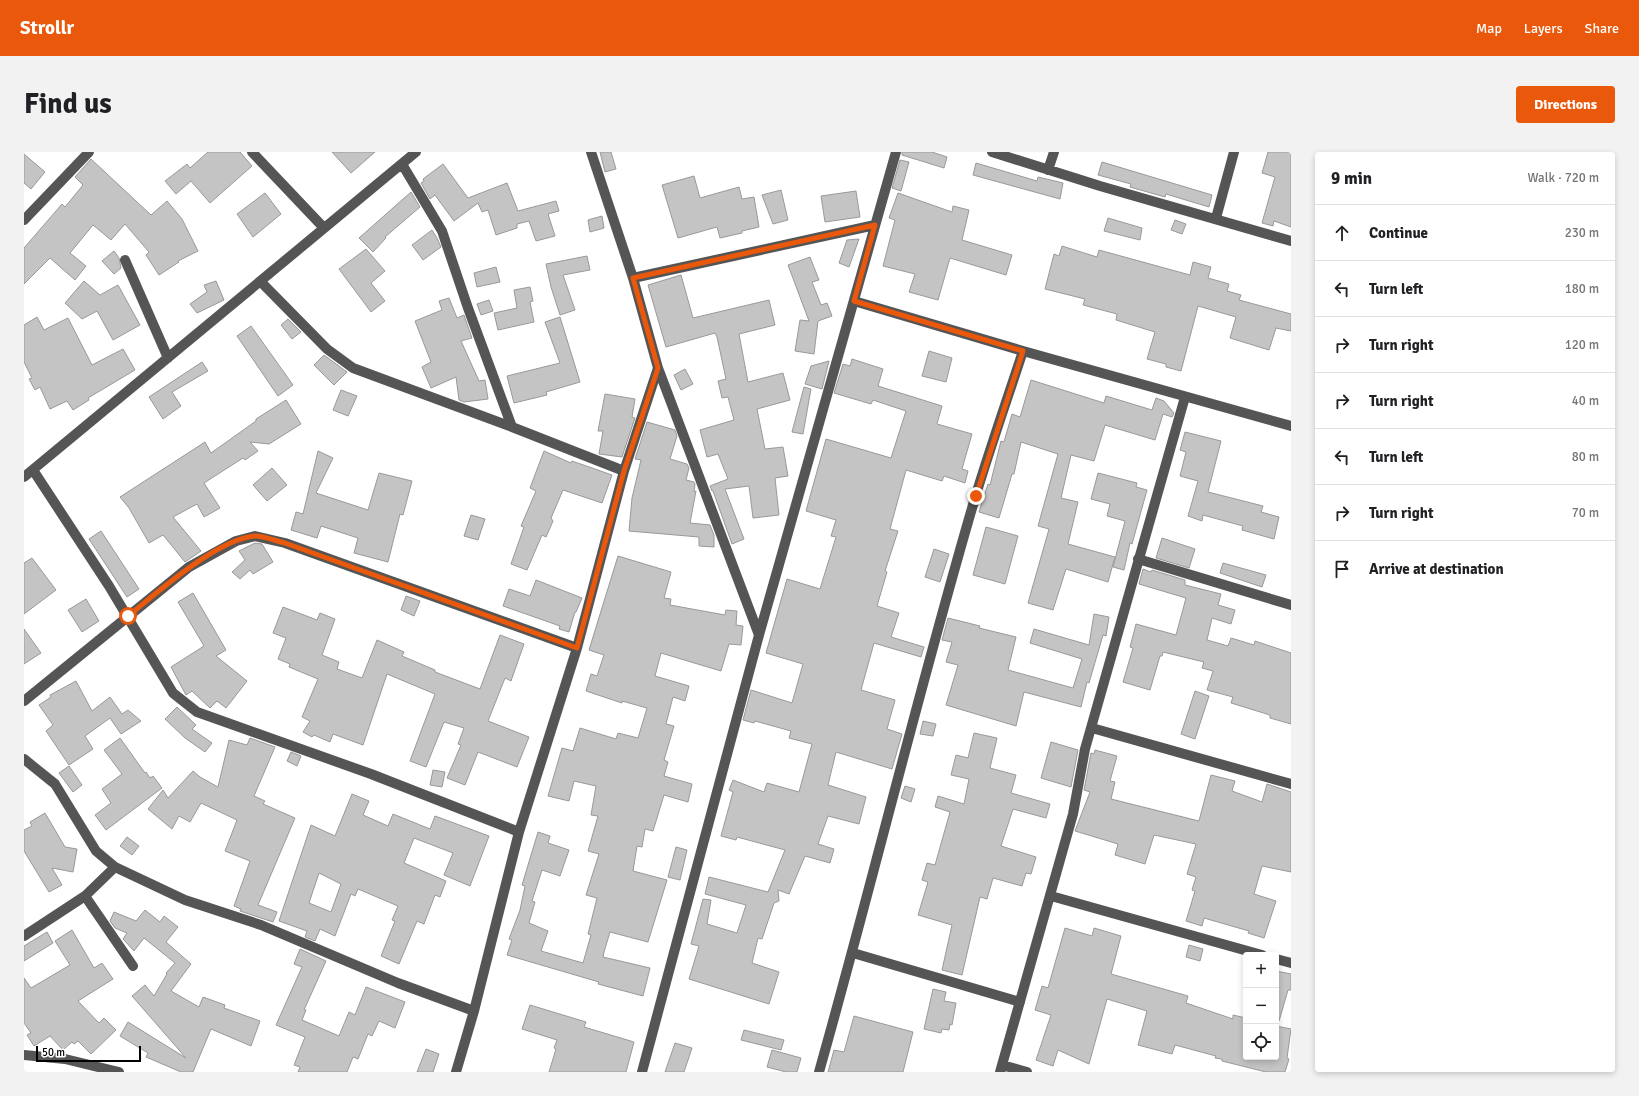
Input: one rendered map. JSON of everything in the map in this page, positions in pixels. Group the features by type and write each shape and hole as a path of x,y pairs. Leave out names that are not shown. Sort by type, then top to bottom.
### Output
{"street":[{"path":"24,220 89,152"},
{"path":"252,152 324,228"},
{"path":"24,477 416,152"},
{"path":"591,152 633,278 658,368 759,635"},
{"path":"642,1072 759,635 896,152"},
{"path":"992,152 1100,186 1216,218 1291,241"},
{"path":"1048,170 1054,152"},
{"path":"1216,218 1234,152"},
{"path":"402,164 442,231 468,308 512,427"},
{"path":"633,278 875,225"},
{"path":"125,260 168,358"},
{"path":"261,282 327,349 353,368 512,427 624,471"},
{"path":"854,301 1023,351 1291,426"},
{"path":"819,1072 853,953 943,612 976,496 1023,351"},
{"path":"456,1072 474,1012 519,832 577,648 624,471 658,368"},
{"path":"1027,1072 1001,1069 1073,814 1085,749 1185,397"},
{"path":"32,470 128,616 173,693 197,712 372,774 519,832"},
{"path":"24,701 189,567 236,541 255,536 285,543 577,648"},
{"path":"1138,560 1291,604"},
{"path":"1092,728 1291,784"},
{"path":"24,759 55,784 96,851 115,867 185,900 261,925 398,983 474,1012"},
{"path":"24,936 85,896 115,867"},
{"path":"85,896 133,966"},
{"path":"1051,896 1251,952"},
{"path":"853,953 1020,1002"},
{"path":"1279,960 1291,963"},
{"path":"24,1055 65,1059 119,1072"}],"building":[{"path":"208,152 240,152 252,166 210,203 191,181 176,194 165,181 187,164 190,168"},
{"path":"332,152 375,152 351,173"},
{"path":"600,152 611,152 616,169 605,172"},
{"path":"902,152 932,152 947,157 944,168 902,155"},
{"path":"1268,152 1291,152 1291,227 1274,221 1273,226 1262,223 1275,177 1262,173"},
{"path":"24,154 45,172 31,189 24,183"},
{"path":"91,159 151,215 167,201 182,219 198,251 178,261 179,262 159,275 146,255 149,252 125,224 111,240 93,225 70,253 86,266 75,280 50,258 24,284 24,248 62,204 65,207 83,185 75,177"},
{"path":"900,160 909,162 901,191 892,188"},
{"path":"1102,162 1212,195 1209,207 1166,194 1165,197 1130,187 1131,184 1098,175"},
{"path":"976,163 1037,181 1038,177 1063,183 1060,199 973,175"},
{"path":"443,164 468,198 507,183 518,211 556,201 559,211 548,214 555,236 536,241 529,221 517,224 517,228 496,235 488,210 482,212 478,203 454,221 435,195 430,199 421,183 424,181 423,179"},
{"path":"694,176 700,198 739,187 742,199 754,197 759,227 720,238 717,227 678,238 662,185"},
{"path":"781,190 788,220 773,224 762,195"},
{"path":"856,191 860,217 825,222 821,196"},
{"path":"411,192 420,207 385,237 386,238 373,252 359,238"},
{"path":"265,193 281,214 253,237 237,214"},
{"path":"898,193 952,212 953,206 969,210 962,240 1012,255 1006,275 950,258 938,300 909,292 915,274 883,266 895,220 889,218"},
{"path":"602,216 604,228 590,232 588,220"},
{"path":"1108,218 1142,228 1140,240 1104,231"},
{"path":"1175,220 1186,224 1182,234 1171,230"},
{"path":"432,230 441,247 423,260 412,245"},
{"path":"859,239 849,267 839,263 847,240"},
{"path":"1062,246 1097,257 1099,250 1190,275 1193,262 1211,267 1208,278 1229,284 1227,291 1241,295 1239,300 1291,314 1291,331 1276,328 1269,350 1230,338 1236,317 1198,306 1181,371 1166,367 1166,364 1147,359 1155,332 1116,320 1117,314 1083,305 1085,299 1045,289 1054,254 1059,256"},
{"path":"366,249 385,271 371,283 385,301 371,312 339,269"},
{"path":"114,251 119,258 121,268 114,274 102,261"},
{"path":"587,256 590,270 563,275 575,310 560,315 551,287 546,264"},
{"path":"810,257 819,280 812,282 821,305 827,303 832,316 818,321 814,354 795,351 800,320 809,321 788,265"},
{"path":"496,267 500,282 477,287 474,273"},
{"path":"681,275 693,318 769,300 775,325 739,334 748,382 783,373 790,400 757,409 765,449 783,447 788,476 775,478 779,515 753,518 749,486 725,489 744,539 732,544 710,486 728,479 718,454 707,457 700,430 734,420 728,397 722,398 718,381 726,379 717,337 715,333 666,347 648,285"},
{"path":"84,281 100,295 118,285 140,325 113,340 97,311 82,319 65,303"},
{"path":"216,281 224,300 197,313 190,304 207,292 204,285"},
{"path":"530,287 533,301 530,302 534,322 498,330 494,313 517,308 514,290"},
{"path":"449,298 457,318 464,315 472,338 461,341 479,381 485,380 488,399 464,402 459,400 456,377 431,388 422,367 431,362 415,321 442,310 439,301"},
{"path":"489,300 493,311 481,315 477,304"},
{"path":"37,317 44,330 68,318 92,365 123,349 135,370 88,398 89,400 73,410 67,401 50,409 40,387 35,390 29,379 32,378 24,362 24,325"},
{"path":"560,317 580,382 546,392 547,395 514,403 507,376 560,363 545,322"},
{"path":"288,319 301,332 292,339 281,325"},
{"path":"251,326 293,385 278,396 237,336"},
{"path":"929,351 952,358 946,382 922,376"},
{"path":"324,355 347,372 334,385 314,365"},
{"path":"852,359 883,369 878,386 942,406 937,424 972,434 962,469 968,471 965,483 944,476 942,481 906,470 890,529 898,531 885,571 887,572 877,606 899,613 891,637 924,647 921,657 874,643 861,690 895,700 887,729 902,734 892,769 836,752 828,785 866,797 859,824 828,816 818,844 834,849 830,863 805,856 789,894 778,890 779,901 774,903 762,939 758,938 752,963 779,972 769,1004 689,979 699,946 691,944 703,899 711,900 707,924 737,933 746,905 705,894 709,877 768,892 785,850 737,837 736,840 721,836 733,792 729,790 733,780 764,792 767,783 799,792 812,744 789,738 791,731 755,721 754,723 743,720 751,690 792,703 803,664 766,653 787,579 820,589 836,537 831,536 836,520 806,511 826,439 891,458 906,411 873,400 871,404 834,393 843,364 850,366"},
{"path":"829,361 822,389 805,384 811,366"},
{"path":"202,362 208,371 172,392 181,406 163,419 149,397"},
{"path":"685,369 693,384 681,390 674,375"},
{"path":"1031,380 1104,403 1106,396 1152,410 1156,398 1164,401 1174,413 1172,417 1163,414 1155,440 1105,425 1094,461 1071,455 1061,498 1078,502 1068,544 1115,557 1108,582 1066,569 1053,610 1028,603 1049,529 1038,526 1058,454 1021,442 1014,474 1012,474 999,518 979,512 988,484 990,485 1001,441 1004,442 1012,414 1020,417"},
{"path":"804,387 811,389 803,434 792,432"},
{"path":"341,390 357,396 348,416 333,410"},
{"path":"605,394 635,399 632,417 635,418 622,457 599,454 603,431 598,431"},
{"path":"286,400 301,424 269,444 250,442 258,451 245,460 243,458 204,483 220,508 204,517 197,504 173,517 201,551 185,562 163,535 149,543 129,508 120,497 205,442 211,453 256,421 256,419"},
{"path":"647,422 675,430 677,436 670,459 687,464 689,468 686,480 694,482 695,484 694,492 696,491 690,523 710,525 714,535 714,547 699,546 699,537 629,531 632,498 641,460 635,459"},
{"path":"1185,432 1221,441 1208,492 1263,506 1261,512 1279,517 1274,539 1242,530 1243,526 1203,515 1202,521 1188,516 1198,481 1180,476 1186,452 1180,450"},
{"path":"318,451 333,458 316,493 368,510 379,473 412,481 403,515 400,514 388,562 354,553 358,538 321,526 317,538 291,530 296,512 303,514"},
{"path":"544,451 571,463 572,461 612,475 602,503 563,490 551,518 553,521 546,537 542,535 527,570 511,564 524,527 521,526 536,491 530,488"},
{"path":"272,468 287,485 267,501 253,485"},
{"path":"1098,473 1137,483 1136,487 1147,490 1132,544 1130,543 1124,570 1113,567 1125,521 1107,516 1110,504 1091,499"},
{"path":"471,515 485,519 478,540 464,536"},
{"path":"986,527 1018,536 1005,584 973,575"},
{"path":"101,531 139,589 127,597 89,539"},
{"path":"1162,538 1195,549 1189,568 1156,558"},
{"path":"255,543 262,544 273,562 253,574 250,570 240,579 232,572 245,560 239,551"},
{"path":"934,549 949,554 940,582 925,577"},
{"path":"618,556 671,572 664,598 671,599 670,605 725,615 726,610 737,611 736,625 743,626 741,645 729,644 721,671 661,653 655,676 689,686 685,701 673,697 666,724 674,726 664,760 668,762 664,776 692,784 688,802 664,795 653,831 645,829 642,847 637,846 633,871 667,880 648,942 610,932 603,957 650,968 643,996 598,984 599,982 507,955 512,940 509,939 520,910 525,886 522,885 538,832 550,836 548,843 569,850 560,876 542,870 532,901 535,902 529,923 548,931 541,951 583,963 591,935 588,934 597,898 586,895 599,854 588,851 598,816 591,815 596,786 574,781 569,801 548,796 562,748 573,751 580,728 616,739 618,733 638,738 647,708 622,701 622,703 586,691 591,674 597,676 604,655 589,650"},
{"path":"32,558 56,590 24,614 24,563"},
{"path":"1223,563 1266,575 1262,587 1220,573"},
{"path":"1143,569 1151,572 1152,570 1185,580 1185,585 1221,594 1218,605 1235,610 1231,624 1212,618 1207,640 1228,646 1231,638 1254,645 1255,641 1291,653 1291,724 1270,718 1270,715 1231,703 1233,697 1207,690 1213,671 1202,668 1204,662 1163,652 1162,656 1160,656 1150,690 1123,682 1133,648 1130,647 1136,624 1176,635 1186,598 1139,584"},
{"path":"536,580 582,598 575,612 569,632 559,629 560,626 503,606 509,589 530,596"},
{"path":"193,593 226,650 216,656 247,681 226,708 217,701 210,708 192,691 186,695 171,667 204,646 178,602"},
{"path":"406,596 420,601 414,616 401,610"},
{"path":"86,599 99,621 82,632 68,610"},
{"path":"283,607 317,620 320,613 335,619 322,655 339,662 337,669 362,678 377,640 404,652 402,656 435,670 435,672 480,689 500,635 524,644 511,681 505,678 488,721 529,737 517,767 478,752 465,785 447,778 461,745 458,744 464,728 444,722 426,767 410,761 435,694 387,674 363,745 333,734 330,742 314,735 312,737 303,732 310,721 302,717 318,679 289,667 290,664 278,659 286,638 273,633"},
{"path":"1094,614 1109,617 1106,636 1103,635 1089,683 1087,682 1081,707 1024,692 1016,726 946,705 958,665 946,662 952,642 942,640 948,618 980,626 979,628 1016,637 1008,670 1073,688 1082,659 1030,643 1034,629 1089,645"},
{"path":"24,629 41,653 24,664"},
{"path":"76,681 92,711 110,697 122,714 128,710 141,721 121,734 110,718 85,736 93,749 69,765 46,731 53,725 39,705 51,697 50,695"},
{"path":"1195,691 1209,696 1195,739 1181,734"},
{"path":"177,707 196,725 192,729 212,743 205,752 185,738 165,719"},
{"path":"923,721 936,724 933,736 920,734"},
{"path":"974,733 997,738 990,768 1016,775 1011,793 1050,804 1046,818 1013,809 1001,846 1036,857 1031,874 1026,873 1022,886 993,878 987,899 980,897 962,975 942,970 952,925 918,915 928,882 922,880 927,863 935,865 950,812 935,807 938,796 964,804 969,779 951,775 956,755 968,758"},
{"path":"120,738 145,773 146,772 150,778 153,776 162,788 106,830 95,815 111,803 102,789 122,774 104,750"},
{"path":"250,738 275,747 254,796 265,801 263,804 295,818 258,905 277,912 273,922 240,911 241,909 234,906 250,861 225,851 237,820 201,803 190,822 179,816 172,829 148,809 163,790 168,798 193,771 200,777 218,787 229,740 247,745"},
{"path":"1051,742 1078,750 1071,787 1041,778"},
{"path":"1095,750 1117,756 1110,781 1115,782 1111,799 1199,821 1211,775 1235,781 1232,791 1262,802 1267,784 1291,792 1291,872 1262,866 1254,894 1276,901 1264,938 1248,933 1249,931 1204,918 1202,926 1186,921 1195,891 1192,890 1196,877 1187,874 1196,844 1154,835 1145,864 1115,855 1118,844 1075,831 1090,792 1084,790 1091,753 1094,754"},
{"path":"291,752 301,756 297,766 287,761"},
{"path":"69,766 82,785 73,792 59,773"},
{"path":"433,770 445,772 442,787 430,785"},
{"path":"905,786 915,789 911,802 901,798"},
{"path":"352,794 369,801 363,815 388,826 393,814 430,829 435,816 489,836 470,886 444,875 453,853 414,838 404,863 446,881 440,897 435,895 424,924 417,921 399,964 381,956 395,921 392,920 398,906 358,889 355,896 351,894 335,936 320,929 315,941 305,937 307,931 279,921 311,825 335,836","holes":["319,873 341,884 331,912 309,903"]},
{"path":"45,813 65,847 77,849 73,872 52,868 62,885 49,892 24,851 24,830 32,826 30,822"},
{"path":"127,837 139,846 132,855 120,846"},
{"path":"676,847 687,850 680,880 668,877"},
{"path":"145,910 160,922 164,916 178,927 166,942 191,964 171,991 199,1007 203,997 225,1005 224,1008 260,1021 251,1046 211,1029 193,1072 181,1072 146,1057 148,1053 120,1036 128,1022 186,1058 132,996 145,985 154,996 167,974 166,973 175,963 144,938 134,951 123,939 127,933 115,928 110,921 114,912 136,921"},
{"path":"1065,928 1092,936 1094,928 1121,936 1111,974 1188,996 1186,1003 1233,1019 1233,1015 1243,1017 1243,1060 1279,1060 1279,1027 1291,1029 1287,1058 1289,1059 1285,1072 1266,1072 1222,1061 1222,1059 1215,1058 1216,1056 1175,1045 1172,1054 1138,1045 1147,1011 1107,999 1089,1064 1058,1050 1053,1066 1036,1060 1051,1015 1035,1010 1042,986 1048,988"},
{"path":"72,930 94,968 102,963 113,979 78,1001 99,1023 104,1018 116,1030 91,1054 78,1041 74,1044 72,1042 63,1050 50,1036 34,1046 27,1035 31,1033 24,1023 24,978 31,988 70,965 55,941"},
{"path":"47,932 53,943 24,961 24,946"},
{"path":"1189,945 1203,949 1200,961 1186,957"},
{"path":"300,949 326,961 304,1010 306,1010 302,1020 339,1036 349,1012 355,1015 366,987 405,1002 395,1028 379,1021 372,1036 368,1034 358,1059 353,1057 347,1072 298,1072 300,1067 294,1065 305,1037 276,1025 302,967 294,964"},
{"path":"1279,972 1291,974 1291,990 1288,990 1279,1021"},
{"path":"933,989 946,992 944,1001 956,1003 952,1025 950,1024 949,1030 942,1029 941,1033 924,1029"},
{"path":"530,1005 586,1022 584,1027 634,1042 626,1072 549,1072 556,1049 554,1048 557,1040 522,1029"},
{"path":"854,1016 913,1032 903,1072 828,1072 834,1050 844,1052"},
{"path":"744,1030 784,1040 781,1050 741,1040"},
{"path":"675,1043 692,1048 684,1072 665,1072"},
{"path":"426,1049 439,1054 433,1072 417,1072"},
{"path":"772,1050 801,1058 797,1072 786,1072 767,1067"}],"route":[{"path":"128,616 189,567 236,541 255,536 285,543 577,648 624,471 658,368 633,278 875,225 854,301 1023,351 976,496"}]}
